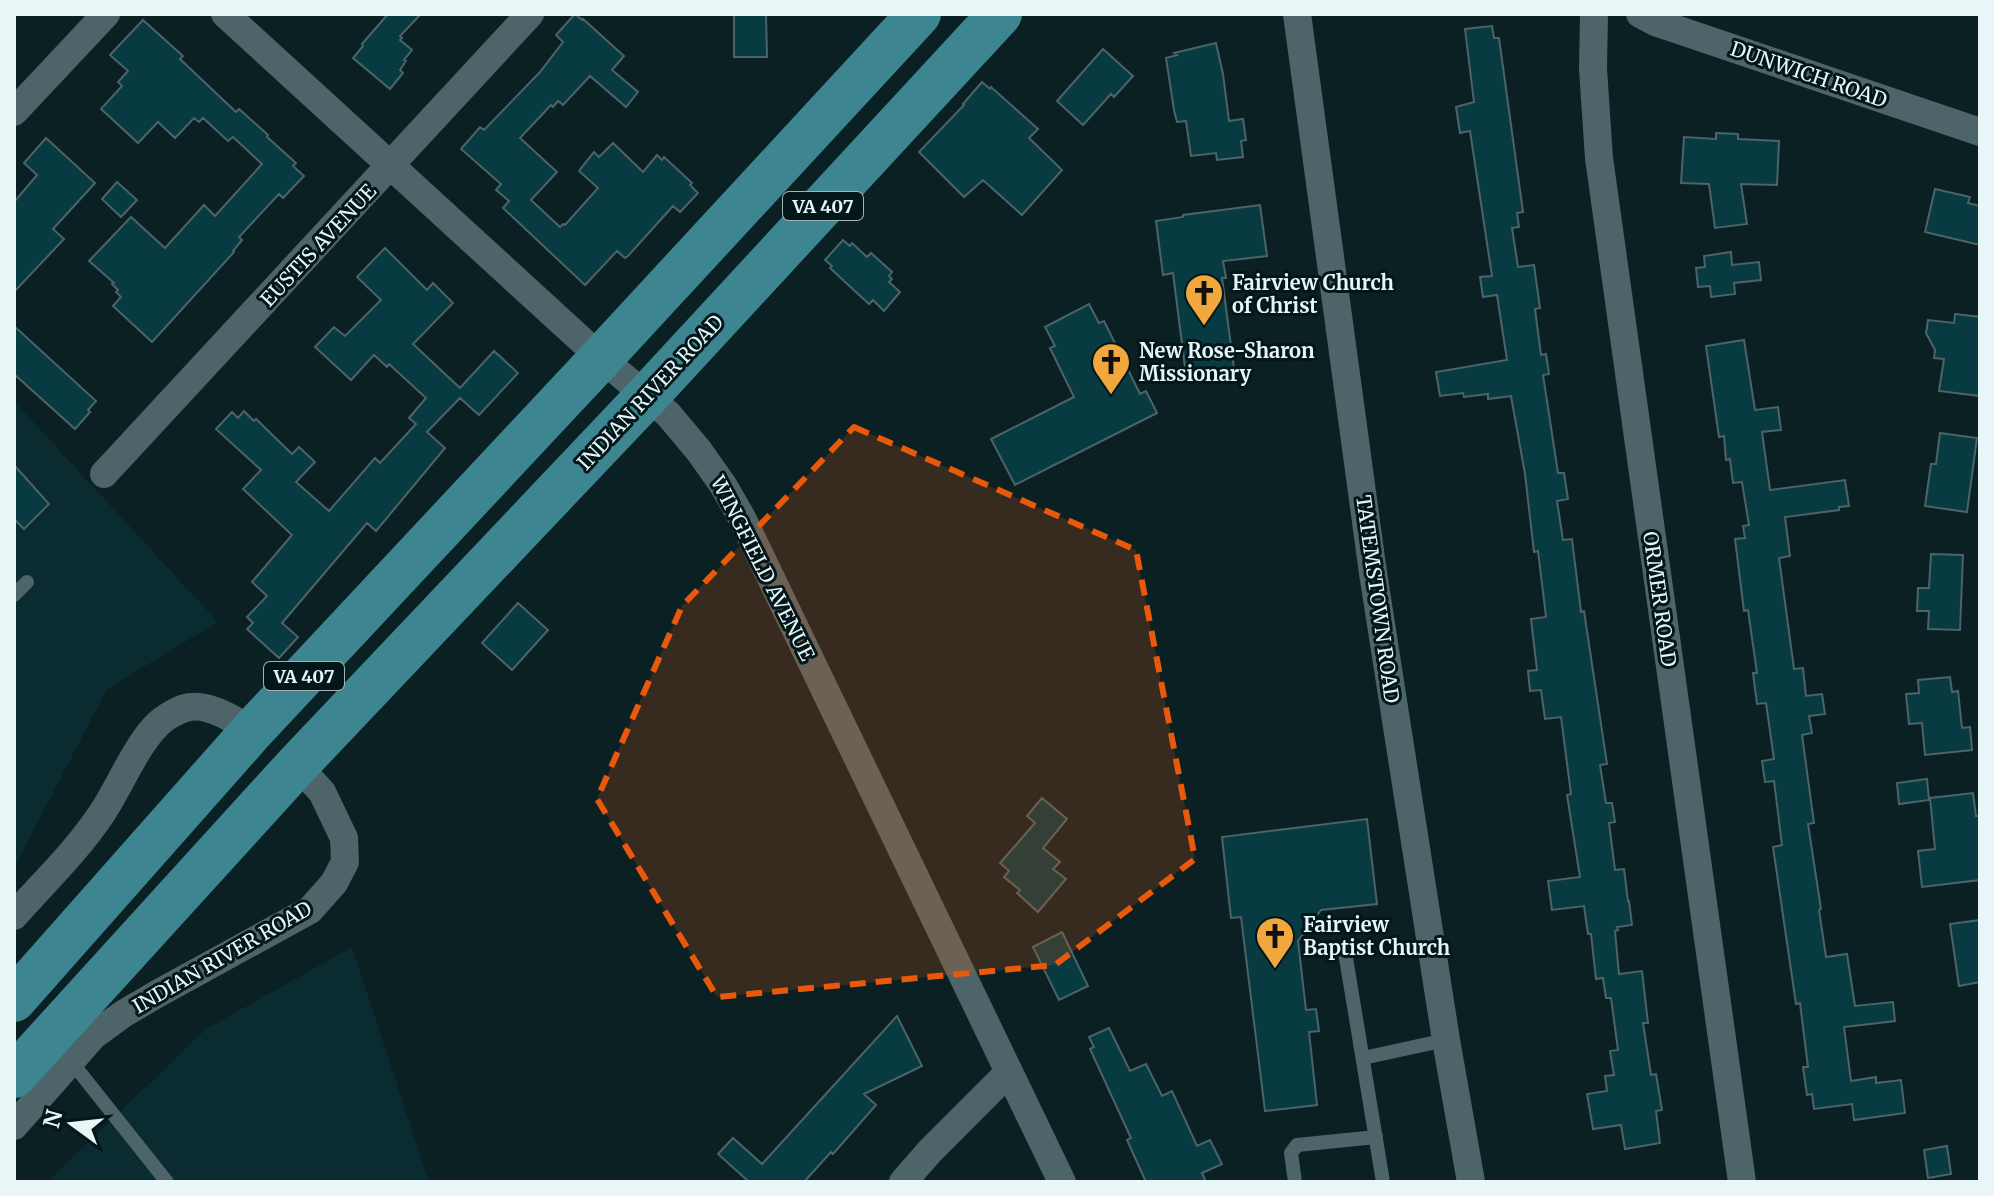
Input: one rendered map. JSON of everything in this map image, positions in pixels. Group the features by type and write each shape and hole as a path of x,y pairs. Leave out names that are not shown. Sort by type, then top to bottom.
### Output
{"main road":[{"name":"VA 407","path":"14,1000 252,731 919,14"},
{"name":"INDIAN RIVER ROAD","path":"14,1076 297,765 646,397 1000,14"}],"street":[{"path":"14,112 106,14"},
{"name":"WINGFIELD AVENUE","path":"225,14 601,358 668,414 699,451 742,518 1062,1182"},
{"name":"EUSTIS AVENUE","path":"104,474 530,14"},
{"name":"TATEMSTOWN ROAD","path":"1297,14 1373,573 1471,1182"},
{"name":"ORMER ROAD","path":"1594,14 1593,69 1599,158 1742,1182"},
{"name":"DUNWICH ROAD","path":"1640,14 1655,22 1980,132"},
{"path":"19,900 76,847 103,813 144,742 158,724 189,706 210,709 252,731"},
{"name":"INDIAN RIVER ROAD","path":"14,1126 93,1036 123,1014 310,910 334,883 345,862 344,838 322,792 297,765"},
{"path":"903,1182 1009,1072"}],"lane":[{"path":"14,595 27,582"},
{"path":"1345,952 1383,1182"},
{"path":"1363,1058 1446,1040"},
{"path":"70,1060 166,1182"},
{"path":"1295,1182 1291,1153 1297,1145 1376,1137"}],"highlighted area":[{"path":"854,427 1136,550 1195,859 1055,965 717,997 597,799 682,606"}],"shaded area":[{"path":"14,401 218,622 107,689 14,868"},
{"path":"352,947 429,1182 47,1182 206,1029"}],"building":[{"path":"388,14 421,14 400,36 400,40 412,50 400,70 403,73 390,89 353,58"},
{"path":"575,14 624,56 612,70 638,92 626,107 590,76 563,105 558,101 553,107 551,105 520,138 557,172 531,200 560,227 565,225 598,188 579,171 594,152 599,157 613,143 643,172 657,155 662,160 664,157 692,183 690,185 698,193 680,212 673,206 628,256 625,258 617,251 585,285 503,208 509,201 496,190 501,184 461,149 480,127 484,130 540,72 563,42 556,35"},
{"path":"734,14 766,14 767,57 734,57"},
{"path":"143,20 183,56 180,59 236,112 239,109 268,135 296,163 293,166 304,176 283,198 279,194 239,237 242,240 234,252 152,342 113,306 121,297 116,292 118,290 89,261 131,217 165,248 204,205 215,216 262,164 233,137 228,141 203,118 199,122 194,118 175,138 158,122 138,143 101,109 122,86 118,82 128,71 110,55"},
{"path":"1492,26 1494,38 1499,38 1523,212 1517,213 1519,227 1512,228 1518,267 1534,265 1540,308 1535,309 1541,355 1546,354 1549,374 1543,375 1558,473 1564,473 1568,499 1557,501 1563,540 1572,539 1581,612 1584,611 1607,764 1600,765 1606,803 1612,803 1615,822 1609,823 1615,870 1624,869 1629,901 1632,925 1617,927 1615,931 1619,974 1642,971 1648,1023 1643,1023 1651,1075 1656,1074 1662,1110 1656,1111 1660,1143 1625,1149 1621,1125 1593,1129 1587,1094 1607,1091 1605,1076 1614,1075 1610,1051 1618,1050 1611,998 1606,998 1603,978 1596,979 1584,906 1552,910 1548,881 1580,877 1567,795 1571,794 1561,717 1545,719 1541,690 1530,691 1528,671 1537,670 1531,619 1546,617 1538,551 1534,552 1525,474 1511,396 1488,399 1488,394 1464,397 1463,393 1440,396 1436,372 1507,360 1497,295 1483,297 1480,277 1492,276 1470,131 1460,133 1456,107 1474,102 1465,29"},
{"path":"1216,43 1229,121 1243,119 1246,140 1241,141 1243,157 1217,160 1216,153 1191,156 1186,121 1177,122 1174,110 1166,58 1177,55 1174,53"},
{"path":"1103,49 1133,76 1114,97 1111,94 1083,125 1057,101"},
{"path":"982,82 1038,129 1029,138 1062,170 1022,215 983,180 964,197 919,152"},
{"path":"1716,133 1738,134 1738,139 1779,141 1777,185 1741,184 1747,224 1715,228 1709,184 1681,183 1684,137 1716,139"},
{"path":"46,138 95,183 53,229 64,239 14,292 14,202 37,175 24,163"},
{"path":"117,182 137,200 121,217 102,199"},
{"path":"1935,189 1970,197 1968,203 1980,206 1980,245 1925,232"},
{"name":"Fairview Church of Christ","path":"1260,205 1267,256 1223,261 1226,278 1222,278 1235,376 1187,383 1173,273 1163,275 1156,221"},
{"path":"843,240 850,246 852,243 867,257 871,253 892,272 889,282 900,292 884,311 873,300 869,304 825,260"},
{"path":"385,248 427,290 433,283 453,303 413,344 460,388 494,351 518,373 479,415 460,398 427,432 445,448 376,531 367,523 282,623 298,637 279,658 247,629 253,623 247,617 267,596 252,582 292,535 243,489 261,470 216,429 232,412 238,418 244,411 292,454 299,447 315,462 296,482 329,511 375,458 380,463 416,424 409,418 426,398 389,364 387,367 374,355 351,380 315,347 334,327 345,336 381,300 357,277"},
{"path":"1731,252 1732,265 1759,262 1761,280 1734,283 1735,294 1711,297 1710,286 1698,287 1696,268 1705,267 1704,256"},
{"name":"New Rose-Sharon Missionary","path":"1089,304 1099,323 1104,321 1140,394 1146,391 1157,413 1015,485 991,439 1074,397 1050,348 1055,346 1045,327"},
{"path":"1955,314 1980,317 1980,396 1939,391 1944,359 1934,358 1935,350 1926,333 1928,320 1954,323"},
{"path":"14,326 96,401 75,429 14,374"},
{"path":"1744,340 1755,410 1778,407 1781,430 1762,432 1770,490 1845,480 1849,506 1785,517 1790,556 1779,558 1794,669 1803,668 1806,696 1822,694 1825,714 1809,716 1812,733 1802,735 1814,823 1808,824 1826,957 1847,954 1855,1006 1893,1002 1895,1021 1844,1027 1851,1081 1876,1077 1876,1083 1901,1080 1905,1113 1854,1120 1852,1104 1814,1109 1812,1094 1807,1095 1803,1067 1808,1067 1800,1003 1796,1004 1773,847 1782,845 1774,781 1765,782 1762,761 1774,759 1766,703 1757,704 1753,673 1757,673 1748,610 1744,611 1735,539 1745,538 1743,526 1749,525 1742,482 1733,483 1730,459 1726,460 1724,436 1719,437 1706,346"},
{"path":"1940,433 1977,438 1967,512 1925,506 1931,464 1936,464"},
{"path":"14,465 49,504 24,529 14,519"},
{"path":"1931,554 1963,555 1960,630 1928,629 1929,611 1917,611 1918,588 1929,588"},
{"path":"518,603 548,630 512,670 482,643"},
{"path":"1950,677 1952,692 1958,691 1962,728 1970,727 1972,750 1925,755 1922,723 1909,724 1906,694 1919,693 1918,680"},
{"path":"1927,779 1929,800 1899,804 1897,783"},
{"path":"1973,793 1976,816 1980,816 1980,880 1922,887 1918,851 1935,849 1930,798"},
{"path":"1042,798 1067,819 1043,848 1060,862 1053,869 1066,879 1038,912 1017,893 1020,890 1004,877 1009,871 1000,863 1035,823 1027,816"},
{"name":"Fairview Baptist Church","path":"1367,819 1377,904 1321,910 1298,941 1306,1010 1316,1009 1319,1031 1309,1032 1317,1105 1265,1111 1241,917 1231,918 1222,837"},
{"path":"1980,920 1980,982 1959,986 1950,924"},
{"path":"1062,932 1088,986 1059,1000 1033,947"},
{"path":"897,1016 922,1066 864,1094 876,1105 804,1182 745,1182 747,1180 718,1154 733,1138 762,1164"},
{"path":"1109,1028 1130,1071 1146,1064 1162,1096 1172,1091 1197,1146 1210,1140 1222,1164 1202,1173 1206,1182 1146,1182 1127,1140 1131,1138 1090,1049 1094,1047 1089,1037"},
{"path":"1947,1146 1951,1174 1928,1178 1924,1150"}],"place":[{"name":"Fairview Church of Christ","path":"1204,327"},
{"name":"New Rose-Sharon Missionary","path":"1111,396"},
{"name":"Fairview Baptist Church","path":"1275,970"}]}
